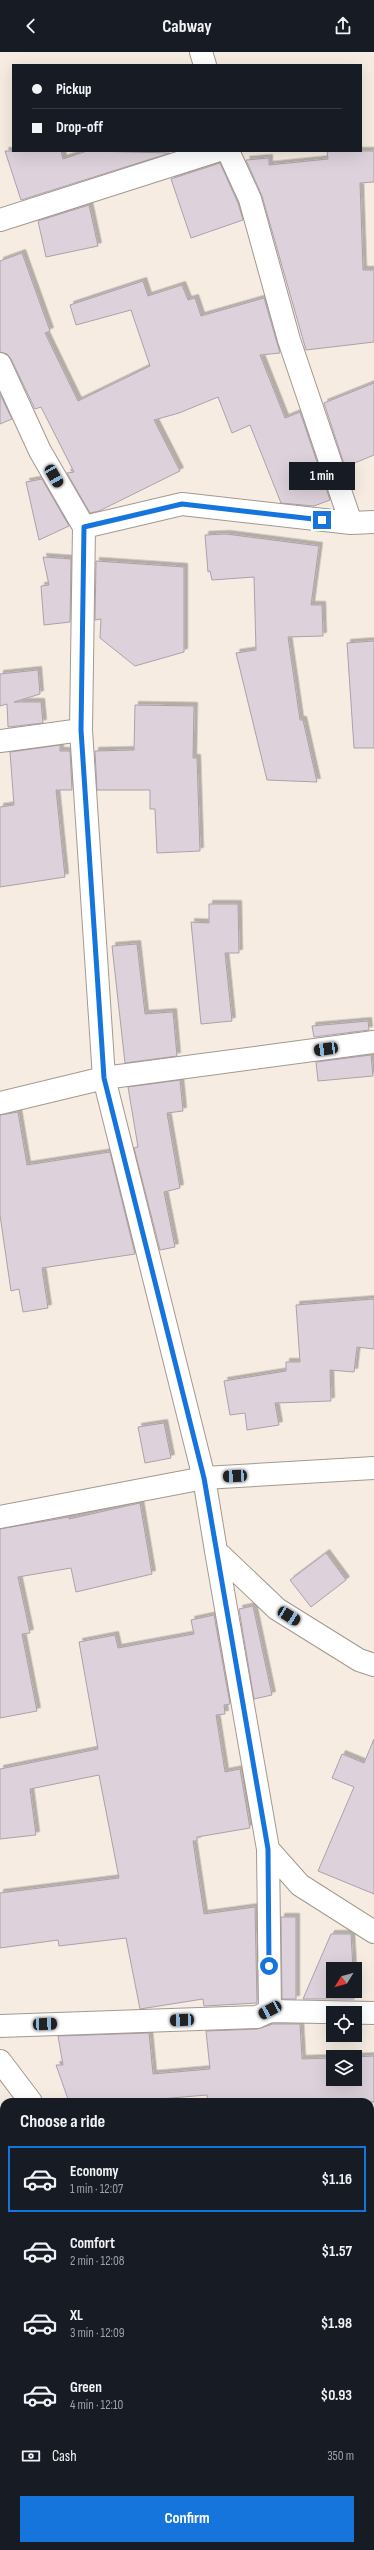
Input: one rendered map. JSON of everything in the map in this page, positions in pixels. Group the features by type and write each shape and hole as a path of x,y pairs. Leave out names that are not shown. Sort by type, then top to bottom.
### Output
{"street":[{"path":"202,52 205,64"},
{"path":"0,220 213,152"},
{"path":"228,152 250,199 289,340 351,523"},
{"path":"0,364 40,450 84,527 81,730 104,1078 204,1478 268,1849 270,2010"},
{"path":"84,527 182,504 351,523 374,522"},
{"path":"0,741 81,730"},
{"path":"0,1103 104,1078 374,1042"},
{"path":"0,1517 204,1478 374,1468"},
{"path":"216,1551 277,1609 359,1660 374,1665"},
{"path":"268,1849 300,1885 374,1932"},
{"path":"0,2026 257,2017 270,2010 374,2013"},
{"path":"0,2061 28,2098"}],"building":[{"path":"5,151 61,152 63,159 84,152 170,153 21,200"},
{"path":"374,151 374,182 360,183 363,270 374,270 374,342 306,350 262,196 246,160 269,158 269,165 328,159 327,152"},
{"path":"220,163 238,203 243,220 191,238 171,179"},
{"path":"89,205 98,246 46,257 38,221"},
{"path":"22,253 50,331 45,333 78,401 150,366 131,310 76,325 70,305 143,281 148,296 182,285 188,300 195,298 201,316 264,298 280,353 260,355 285,418 300,412 330,500 314,506 281,503 250,425 232,433 218,397 179,413 154,420 180,471 99,511 90,513 67,473 74,472 41,407 35,409 11,359 7,354 0,352 0,261"},
{"path":"374,383 374,455 345,467 324,403"},
{"path":"0,394 12,419 0,424"},
{"path":"42,479 69,526 39,540 26,482"},
{"path":"226,534 319,546 311,605 322,605 323,636 288,637 300,720 303,720 317,782 267,780 236,653 256,650 254,577 212,580 210,571 208,572 205,535"},
{"path":"43,557 71,559 70,622 44,625 41,586 49,585"},
{"path":"96,561 184,567 184,652 135,666 100,638 101,619 95,620"},
{"path":"374,641 374,748 354,748 347,643"},
{"path":"38,670 40,694 14,702 41,702 43,723 8,727 7,704 0,706 0,674"},
{"path":"135,705 194,706 193,758 197,758 200,851 157,853 155,809 150,809 150,790 97,790 95,751 134,750"},
{"path":"60,745 60,751 70,751 72,790 56,790 65,877 0,887 0,807 14,805 10,752"},
{"path":"209,904 238,904 239,953 225,953 232,1021 201,1024 191,922 209,923"},
{"path":"137,944 145,1014 173,1012 177,1056 125,1063 112,946"},
{"path":"368,1021 369,1030 314,1037 312,1026"},
{"path":"371,1055 373,1076 318,1081 316,1062"},
{"path":"180,1080 183,1111 167,1113 180,1188 164,1192 175,1247 160,1250 134,1148 138,1147 128,1087"},
{"path":"18,1112 27,1165 110,1152 135,1254 42,1268 48,1308 23,1312 19,1289 11,1291 0,1215 0,1115"},
{"path":"374,1299 374,1349 357,1347 354,1372 330,1370 331,1401 275,1403 279,1425 247,1430 245,1413 230,1415 224,1381 286,1371 286,1362 300,1362 296,1305"},
{"path":"164,1423 171,1458 145,1463 138,1427"},
{"path":"140,1503 152,1574 76,1592 71,1568 18,1577 30,1633 22,1634 37,1711 0,1718 0,1529 69,1517 69,1519"},
{"path":"326,1553 346,1580 311,1607 290,1580"},
{"path":"253,1606 272,1695 254,1699 239,1609"},
{"path":"214,1615 230,1704 224,1705 225,1714 216,1715 225,1772 240,1769 250,1828 197,1837 197,1841 193,1841 204,1914 255,1907 257,2003 204,2006 203,1999 140,2009 126,1938 59,1946 58,1940 0,1948 0,1893 119,1878 99,1775 30,1789 36,1835 0,1839 0,1769 98,1749 79,1642 115,1635 118,1648 194,1634 191,1620"},
{"path":"374,1739 374,1894 318,1871 354,1787 332,1778 342,1754 364,1763"},
{"path":"281,1917 296,1917 296,1999 282,1999"},
{"path":"331,1934 351,1934 353,1962 326,1962 326,1998 354,1999 303,1999"},
{"path":"273,2024 300,2024 302,2059 326,2058 326,2086 362,2086 362,2057 374,2056 374,2098 207,2098 207,2095 171,2098 68,2098 56,2065 63,2065 58,2036 149,2033 153,2074 210,2069 206,2031 257,2029"}],"route":[{"path":"269,1966 268,1849 204,1478 104,1078 81,730 84,527 182,504 322,520"}]}
